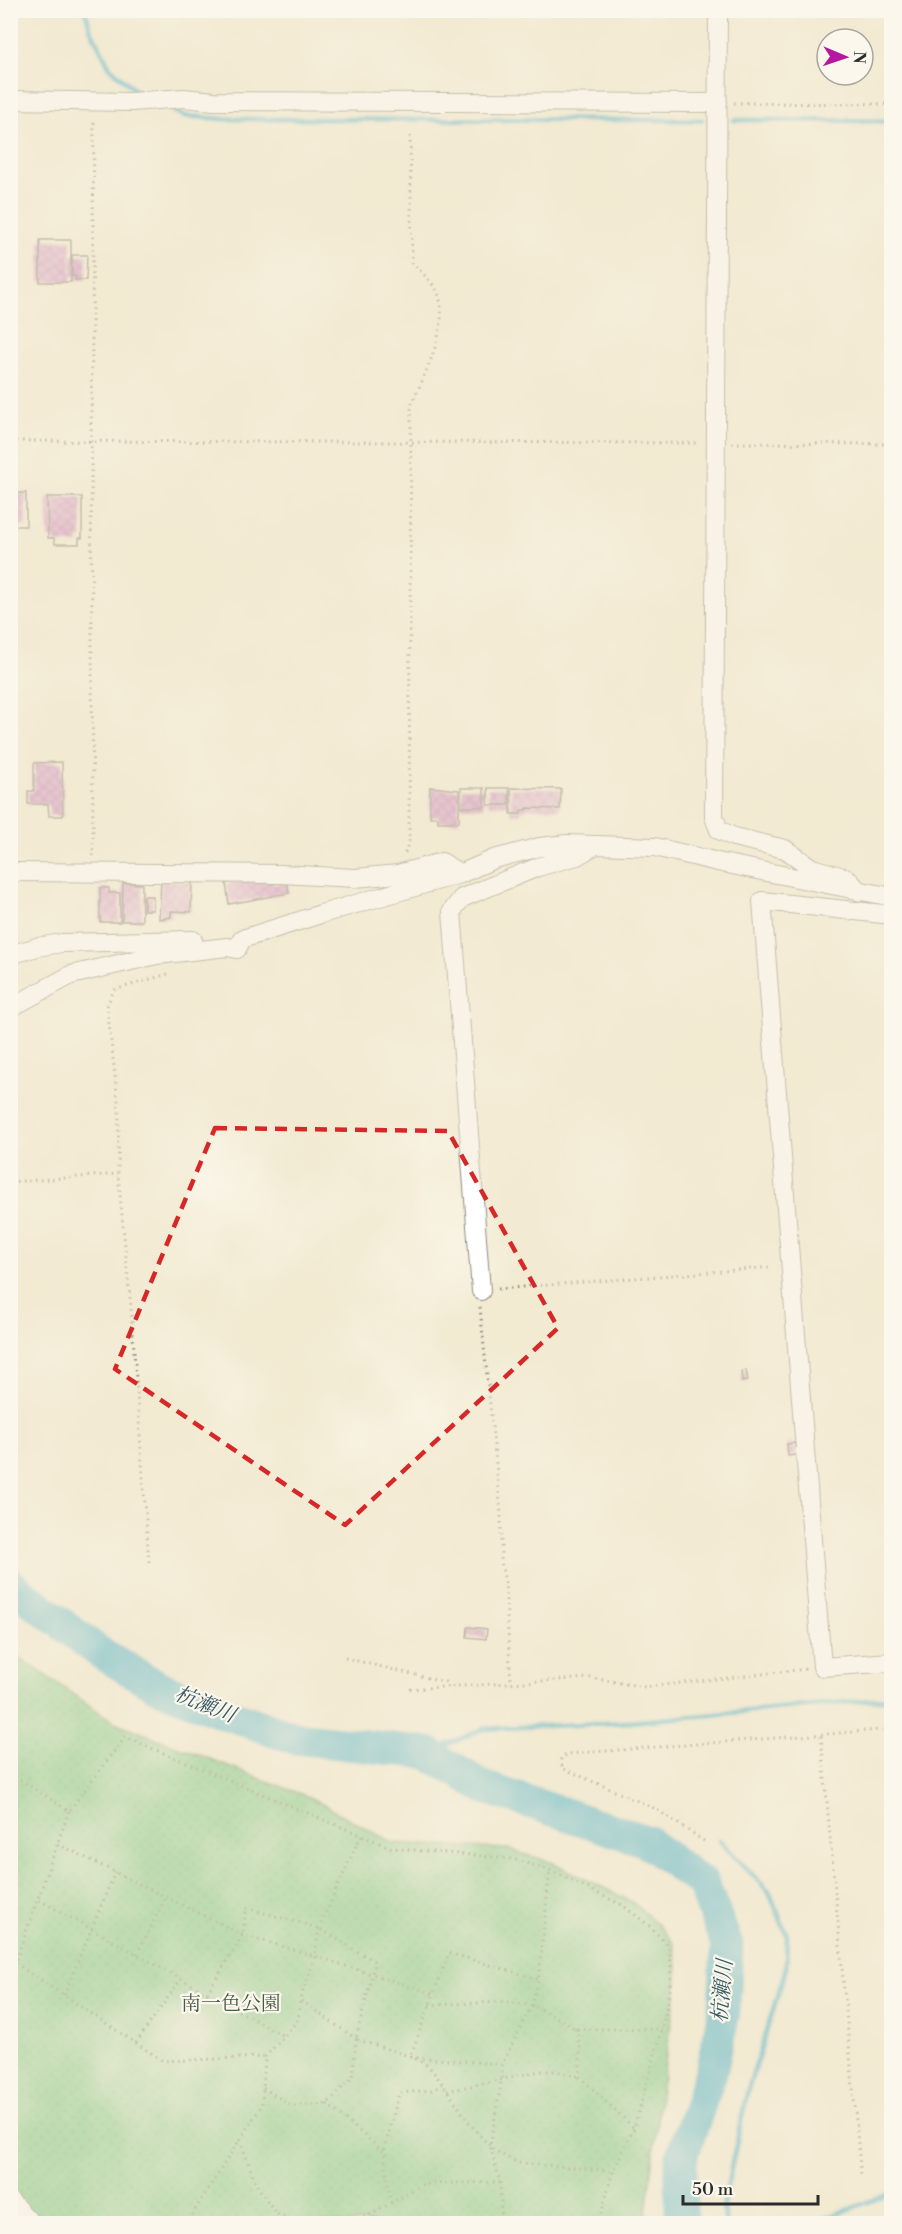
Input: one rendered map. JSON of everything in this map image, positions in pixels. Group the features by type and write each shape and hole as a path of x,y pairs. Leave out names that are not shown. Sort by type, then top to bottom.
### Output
{"street":[{"path":"718,10 714,818 719,830 734,837 785,849 812,868 847,878 860,892"},
{"path":"10,100 140,102 183,98 214,101 718,103"},
{"path":"10,955 62,943 242,939 460,874 494,859 540,847 567,844 655,847 891,897"},
{"path":"481,1291 452,911 462,898 538,867 577,856 593,848 594,845"},
{"path":"10,872 281,874 355,878 398,874 442,862 460,874"},
{"path":"891,915 762,901 822,1667 891,1662"},
{"path":"10,1008 71,975 157,955 226,947 237,949 242,939"},
{"path":"10,2201 32,2223"}],"path":[{"path":"93,873 91,441 94,102"},
{"path":"718,103 891,104"},
{"path":"404,856 409,841 411,405 435,349 441,311 437,291 412,263 410,136"},
{"path":"10,441 891,444"},
{"path":"149,1562 131,1308 118,1174 119,1110 107,1006 114,990 182,970"},
{"path":"10,1182 118,1174"},
{"path":"511,1684 505,1581 501,1563 501,1513 480,1305 481,1291 790,1266"},
{"path":"345,1658 445,1682 449,1687"},
{"path":"411,1689 591,1678 645,1687 822,1667"},
{"path":"704,1840 656,1809 562,1768 561,1760 567,1754 891,1729"},
{"path":"821,1736 861,2176"},
{"path":"265,2057 163,2061 15,1963 69,1810 125,1737 392,1848 513,1859 550,1870 622,1905 651,1927 668,1946 671,1962 670,1989 662,2029 634,2128 613,2171 598,2223"},
{"path":"10,1773 69,1810"},
{"path":"190,2223 194,2211 262,2105 265,2057 298,2019 300,2000 315,1956 320,1928 361,1835"},
{"path":"58,1844 243,1935 434,1994"},
{"path":"508,2223 501,2212 500,2182 490,2146 502,2078 502,2064 532,2005 538,1980 550,1870"},
{"path":"64,1995 115,1872"},
{"path":"136,1954 166,1897"},
{"path":"38,1900 284,2036"},
{"path":"207,1993 243,1935 246,1908 320,1928 375,1962 356,2039 353,2077 327,2104 293,2106 263,2088"},
{"path":"410,2057 449,1953 538,1980"},
{"path":"136,2043 181,1979"},
{"path":"300,2000 356,2039 410,2057 428,2066 458,2108 490,2146 507,2159 520,2163 613,2171"},
{"path":"429,2005 504,2002 532,2005 566,2022 575,2030 580,2046 580,2077"},
{"path":"575,2030 662,2029"},
{"path":"410,2057 502,2064"},
{"path":"447,2091 502,2078 556,2071 580,2077 634,2128"},
{"path":"391,2204 384,2152 399,2093 432,2090 442,2085"},
{"path":"327,2104 384,2152"},
{"path":"240,2140 256,2184 276,2214 306,2223"},
{"path":"347,2223 374,2213 423,2184 500,2182"},
{"path":"373,2223 374,2213"}],"highlighted area":[{"path":"215,1128 448,1131 558,1328 345,1525 115,1369"}],"green space":[{"name":"南一色公園","path":"10,1651 114,1722 311,1798 393,1843 508,1849 554,1863 632,1902 657,1923 674,1944 677,1987 661,2088 645,2223 24,2223 10,2208"}],"building":[{"path":"40,240 71,240 71,282 40,282"},
{"path":"72,255 87,255 86,280 75,280 75,276 72,276"},
{"path":"10,493 26,493 26,526 10,526"},
{"path":"47,497 82,497 82,538 79,538 79,544 55,544 54,538 48,538"},
{"path":"62,762 63,816 49,816 48,804 28,804 28,791 34,791 34,763"},
{"path":"430,787 459,790 459,822 438,822 438,817 430,817"},
{"path":"461,788 484,788 484,807 461,807"},
{"path":"488,788 509,788 509,805 488,805"},
{"path":"511,788 561,789 560,809 527,808 527,810 521,810 521,814 511,814"},
{"path":"161,880 192,882 191,912 171,911 171,917 159,919"},
{"path":"272,880 272,884 287,881 289,893 229,904 226,883"},
{"path":"123,883 142,884 142,921 122,921"},
{"path":"100,888 109,888 109,893 120,893 120,922 100,922"},
{"path":"144,896 153,896 153,910 144,910"},
{"path":"746,1370 748,1381 742,1382 741,1371"},
{"path":"795,1443 796,1455 788,1456 787,1444"},
{"path":"468,1627 487,1629 486,1639 467,1637"}],"waterway":[{"path":"85,10 90,28 109,66 137,92"},
{"path":"174,111 184,116 224,119 702,120"},
{"path":"734,120 892,121"},
{"name":"杭瀬川","path":"10,1584 99,1652 155,1685 295,1738 428,1753 483,1787 646,1841 703,1884 727,1945 724,2012 711,2072 681,2159 683,2224"},
{"name":"杭瀬川","path":"428,1753 483,1729 630,1722 892,1698"},
{"path":"719,1840 769,1892 787,1935 786,1968 747,2093 723,2206 726,2224"},
{"path":"809,2224 892,2193"}]}
